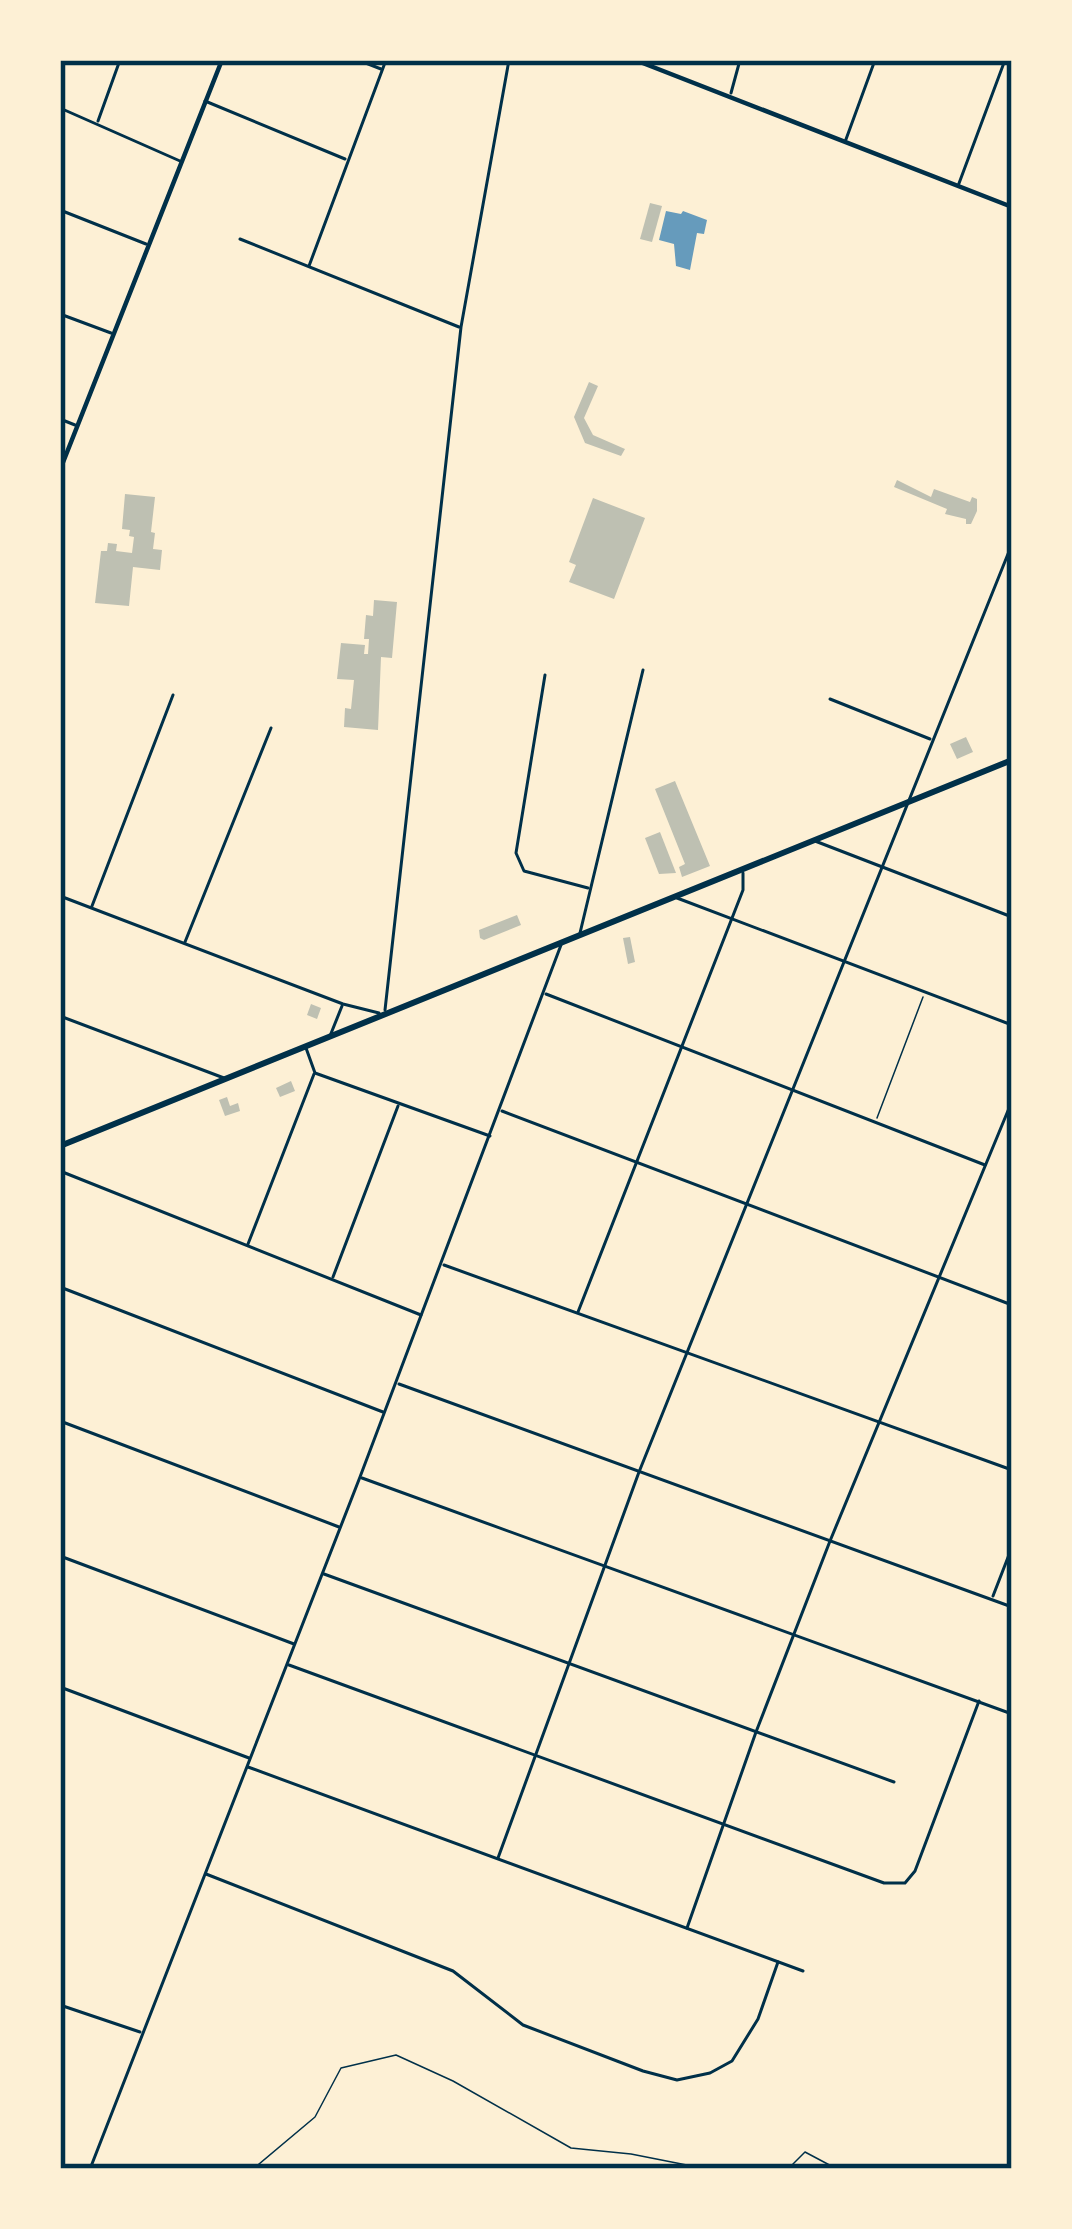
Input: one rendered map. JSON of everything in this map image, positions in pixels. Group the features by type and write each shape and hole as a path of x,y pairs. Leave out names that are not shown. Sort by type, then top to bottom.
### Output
{"main road":[{"path":"60,1146 1012,760"}],"street":[{"path":"98,123 120,60"},
{"path":"60,470 222,60"},
{"path":"358,60 382,69"},
{"path":"309,267 386,60"},
{"path":"60,896 343,1004 384,1014 461,327 508,60"},
{"path":"635,60 1012,207"},
{"path":"730,97 740,60"},
{"path":"845,142 875,60"},
{"path":"958,186 1005,60"},
{"path":"206,101 347,160"},
{"path":"60,108 180,160"},
{"path":"60,210 147,244"},
{"path":"240,239 461,327"},
{"path":"60,314 113,334"},
{"path":"60,419 76,425"},
{"path":"498,1858 639,1472 1012,544"},
{"path":"580,935 643,670"},
{"path":"545,676 516,853 524,871 590,889"},
{"path":"91,908 173,695"},
{"path":"830,699 932,740"},
{"path":"184,944 271,728"},
{"path":"813,841 1012,917"},
{"path":"578,1313 745,883 742,870"},
{"path":"674,897 1012,1024"},
{"path":"90,2169 442,1264 561,943"},
{"path":"545,994 987,1166"},
{"path":"330,1036 343,1004"},
{"path":"60,1016 226,1079"},
{"path":"248,1245 315,1072 305,1046"},
{"path":"315,1072 490,1136"},
{"path":"687,1928 830,1541 1012,1101"},
{"path":"332,1279 399,1105"},
{"path":"500,1110 1012,1305"},
{"path":"60,1171 422,1316"},
{"path":"442,1264 1012,1470"},
{"path":"60,1287 385,1412"},
{"path":"396,1383 1012,1607"},
{"path":"60,1420 340,1528"},
{"path":"360,1477 1012,1714"},
{"path":"992,1599 1012,1547"},
{"path":"60,1556 295,1644"},
{"path":"322,1574 894,1782"},
{"path":"287,1664 884,1883 905,1883 915,1871 979,1701"},
{"path":"60,1687 250,1759"},
{"path":"246,1767 803,1972"},
{"path":"204,1873 453,1971 523,2025 677,2080 710,2073 732,2061 758,2019 778,1962"},
{"path":"60,2005 142,2032"}],"lane":[{"path":"875,1122 925,993"}],"path":[{"path":"253,2169 316,2117 341,2068 396,2055 453,2081 572,2148 707,2169"},
{"path":"788,2169 805,2152 837,2169"}],"water":[{"path":"666,211 683,211 707,220 704,234 697,233 690,270 676,266 674,244 659,240"}],"building":[{"path":"650,203 662,206 652,242 640,239"},
{"path":"589,382 598,386 584,418 593,435 625,449 621,456 585,443 574,417"},
{"path":"897,480 931,497 934,489 970,502 972,497 977,499 971,524 894,487"},
{"path":"125,494 155,497 151,532 155,533 153,549 162,550 160,570 133,567 129,606 95,603 101,551 107,551 108,543 117,544 116,551 132,553 134,537 129,536 130,530 122,529"},
{"path":"593,498 645,518 614,599 569,582 576,565 569,562"},
{"path":"374,600 397,602 392,658 381,657 378,730 344,727 354,680 337,679 341,643 365,645 364,654 368,654 366,615 373,616"},
{"path":"966,737 973,752 957,759 950,744"},
{"path":"675,781 710,866 682,877 679,867 685,864 655,789"},
{"path":"660,832 676,873 659,874 645,838"},
{"path":"517,915 521,925 480,938 479,930"},
{"path":"630,937 635,962 628,964 623,938"},
{"path":"311,1004 321,1008 317,1019 307,1015"},
{"path":"291,1081 295,1091 280,1097 276,1088"},
{"path":"227,1097 230,1106 238,1103 240,1111 225,1116 219,1100"}]}
